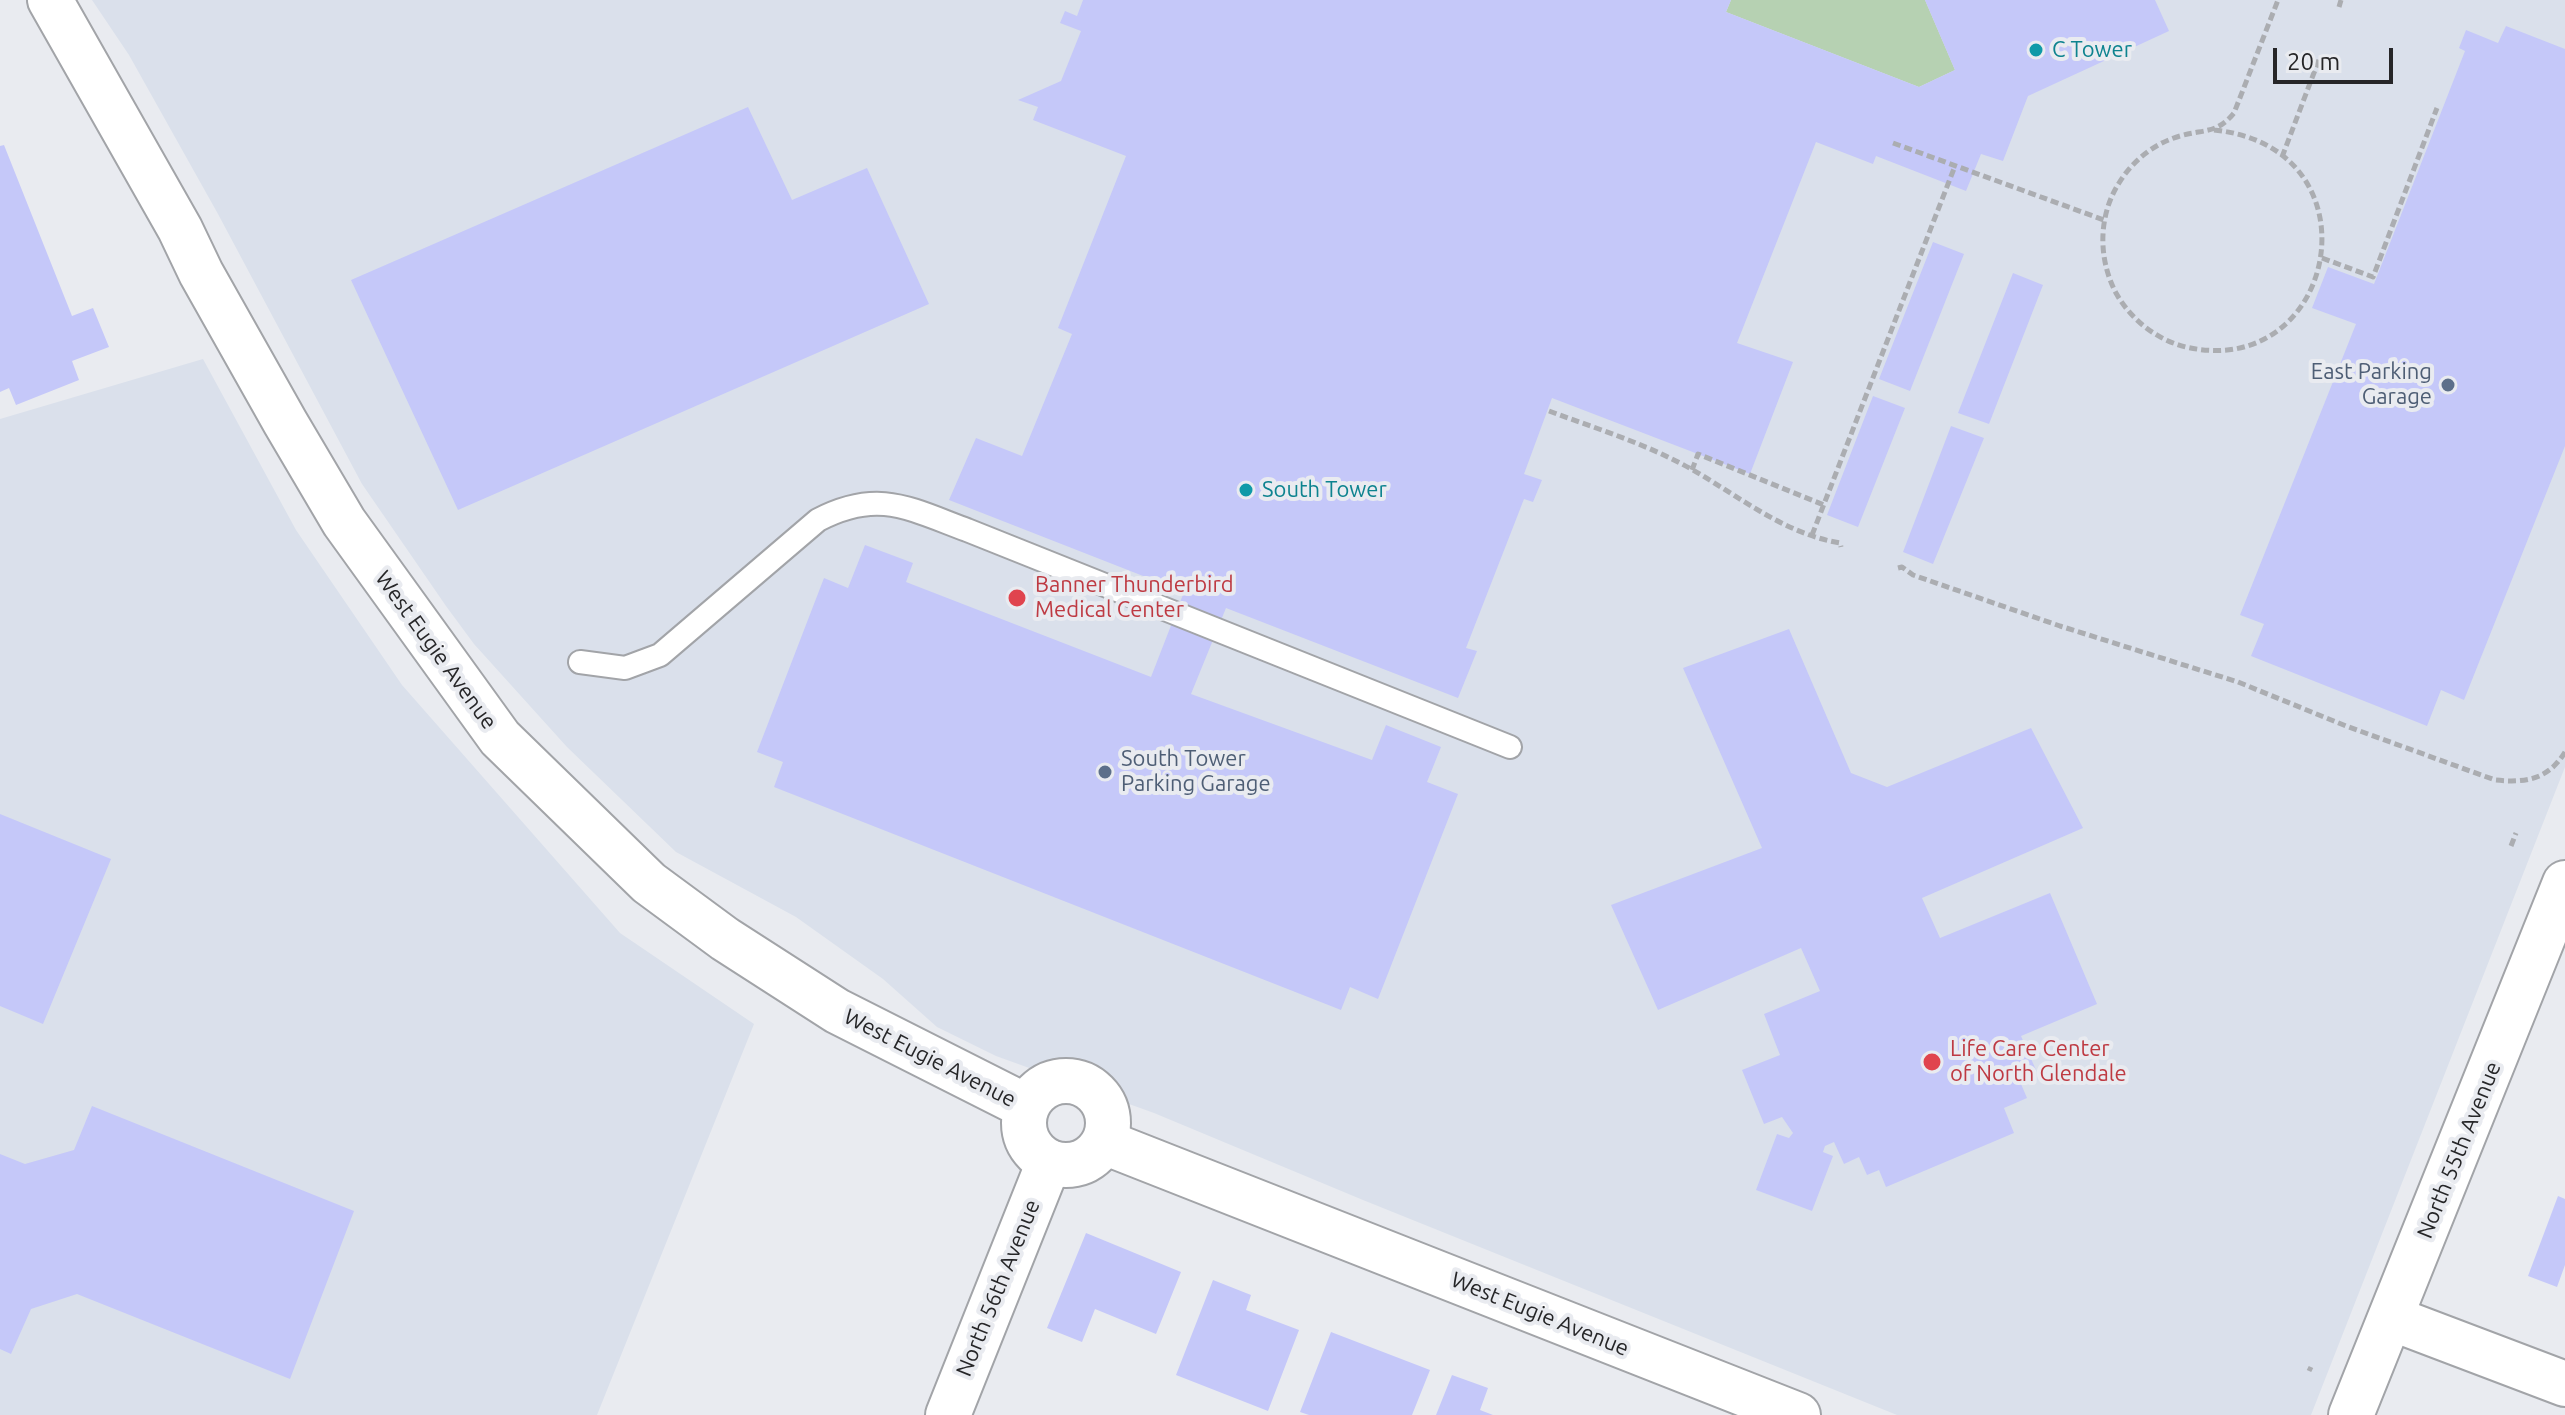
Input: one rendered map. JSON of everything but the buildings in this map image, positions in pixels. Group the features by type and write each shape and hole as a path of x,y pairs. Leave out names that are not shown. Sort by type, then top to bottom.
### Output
{"street":[{"name":"West Eugie Avenue","path":"50,0 180,229 201,273 344,522 500,738 649,883 725,939 837,1011 1027,1107"},
{"name":"North 55th Avenue","path":"2351,1415 2565,883"},
{"name":"West Eugie Avenue","path":"1049,1162 1038,1155 1025,1133 1027,1107 1042,1088 1066,1081 1078,1083 1099,1096 1105,1106 1108,1118 1104,1142 1798,1415"},
{"path":"1049,1162 1074,1165 1097,1152 1104,1142"},
{"name":"North 56th Avenue","path":"948,1415 1049,1162"},
{"path":"2391,1318 2565,1384"}],"lane":[{"path":"580,662 625,668 660,655 818,520 840,508 862,503 907,508 1510,747"}],"path":[{"path":"2214,130 2226,123 2234,113 2278,0"},
{"path":"2282,157 2320,57"},
{"path":"2322,258 2373,277 2437,108"},
{"path":"2214,130 2252,138 2282,157 2300,173 2319,210 2323,230 2322,258 2312,289 2301,306 2272,334 2255,343 2235,348 2195,349 2157,336 2127,310 2108,275 2103,255 2104,220 2119,182 2144,154 2177,137 2214,130"},
{"path":"1893,143 2104,220"},
{"path":"1812,535 1955,166"},
{"path":"1549,411 1633,442 1692,470 1773,519 1840,543 1841,547"},
{"path":"1692,470 1698,454 1824,505"},
{"path":"1898,568 2060,626 2238,682 2346,726 2495,780 2516,782 2536,779 2549,772 2565,752"},
{"path":"2511,846 2516,833"}],"shaded area":[{"name":"Banner Thunderbird Medical Center","path":"92,0 2565,0 2565,767 2311,1415 1897,1415 1154,1113 996,1056 937,1027 883,979 796,917 676,852 567,747 474,644 362,484 218,214 129,55"},
{"path":"203,359 296,530 402,685 620,933 754,1024 597,1415 0,1415 0,419"}],"green space":[{"path":"1731,0 1925,0 1955,70 1919,87 1726,12"}],"place":[{"name":"C Tower","path":"2036,50"},
{"name":"East Parking Garage","path":"2448,385"},
{"name":"South Tower","path":"1246,490"},
{"name":"Banner Thunderbird Medical Center","path":"1017,598"},
{"name":"South Tower Parking Garage","path":"1105,772"},
{"name":"Life Care Center of North Glendale","path":"1932,1062"}]}
